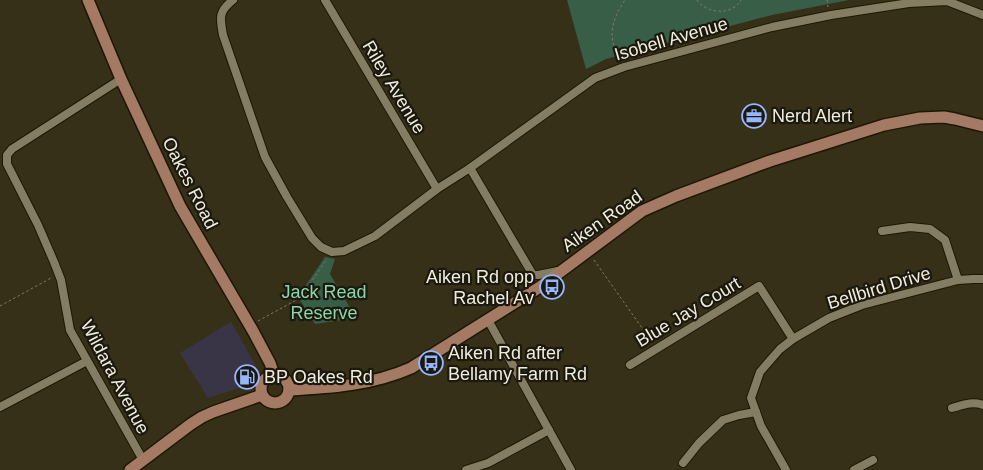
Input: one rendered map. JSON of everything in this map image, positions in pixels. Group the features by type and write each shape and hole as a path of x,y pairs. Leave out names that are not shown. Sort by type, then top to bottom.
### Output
{"street":[{"name":"Oakes Road","path":"88,0 121,79 180,206 250,326 270,363 274,375"},
{"path":"233,0 220,18 265,157 312,238 320,247 332,252"},
{"name":"Riley Avenue","path":"324,0 437,190"},
{"path":"947,0 983,14"},
{"name":"Isobell Avenue","path":"332,252 344,251 375,236 595,78 624,67 772,27 831,15 909,3 947,0"},
{"name":"Wildara Avenue","path":"121,79 12,149 7,155 7,164 38,225 59,274 70,330 143,460"},
{"name":"Aiken Road","path":"289,390 371,382 393,376 411,368 540,287 642,211 709,182 864,130 905,120 944,117 983,126"},
{"path":"470,168 533,274 545,274 564,269"},
{"path":"882,231 910,227 930,230 945,240 958,280"},
{"name":"Bellbird Drive","path":"786,470 761,426 751,398 760,372 780,349 793,339 829,318 862,305 958,280 983,280"},
{"name":"Blue Jay Court","path":"630,365 759,286 793,339"},
{"path":"488,320 571,470"},
{"path":"0,407 87,361"},
{"path":"274,375 279,375 286,380 289,390 280,402 270,402 262,395 262,383 269,376 274,375"},
{"path":"130,470 202,417 262,395"},
{"path":"952,408 966,403 983,405"},
{"path":"683,463 699,443 723,420 756,412"},
{"path":"466,470 488,463 549,430"},
{"path":"854,470 873,460"}],"path":[{"path":"624,67 615,51 612,29 617,12 625,0"},
{"path":"697,0 700,4 714,11 738,6 741,0"},
{"path":"250,326 300,298 332,252"},
{"path":"594,260 656,349"},
{"path":"0,306 59,274"}],"shaded area":[{"path":"231,322 256,366 256,375 250,384 208,398 180,353"}],"green space":[{"path":"567,0 849,0 772,15 606,59 586,69"},
{"name":"Jack Read Reserve","path":"325,257 335,259 330,274 356,318 315,324 298,297"}],"place":[{"name":"Nerd Alert","path":"754,116"},
{"name":"Aiken Rd opp Rachel Av","path":"552,287"},
{"name":"Aiken Rd after Bellamy Farm Rd","path":"431,363"},
{"name":"BP Oakes Rd","path":"247,377"}]}
